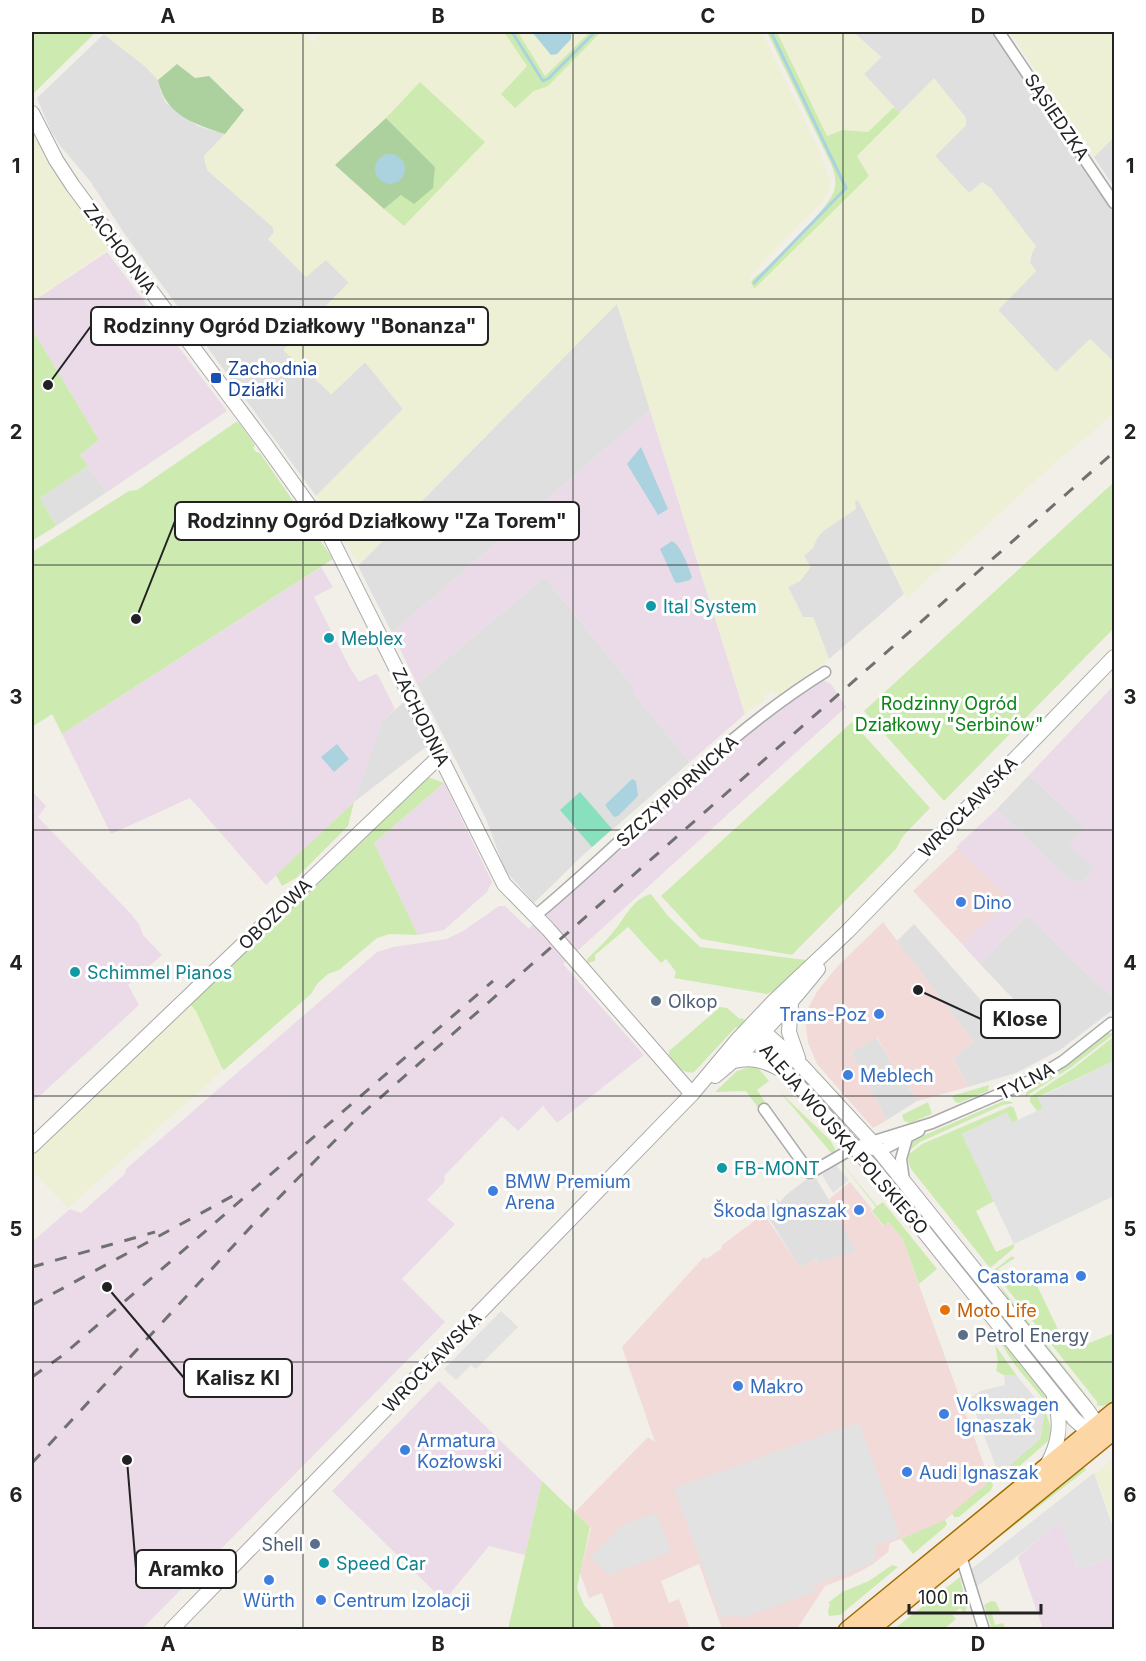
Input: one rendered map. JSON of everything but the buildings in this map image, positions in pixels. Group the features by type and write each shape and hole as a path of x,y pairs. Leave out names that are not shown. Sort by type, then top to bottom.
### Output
{"main road":[{"path":"847,1629 959,1548 1103,1434 1114,1411"},
{"path":"870,1629 1046,1467 1103,1434"}],"street":[{"name":"SĄSIEDZKA","path":"999,32 1114,203"},
{"name":"ZACHODNIA","path":"32,113 43,137 73,186 328,532 499,876 516,898 535,916 692,1094"},
{"name":"WROCŁAWSKA","path":"692,1094 734,1061 847,932 1114,657"},
{"name":"SZCZYPIORNICKA","path":"535,916 592,868 714,755 781,702 825,672"},
{"name":"OBOZOWA","path":"32,1146 440,756"},
{"name":"WROCŁAWSKA","path":"171,1629 692,1094 791,1003 847,932"},
{"path":"791,1003 789,1032 792,1046 802,1065"},
{"name":"TYLNA","path":"876,1147 1014,1089 1048,1071 1080,1049 1111,1023"},
{"name":"ALEJA WOJSKA POLSKIEGO","path":"758,1031 802,1065 876,1147 1088,1411 1103,1434"},
{"name":"ALEJA WOJSKA POLSKIEGO","path":"758,1031 783,1071 855,1147 1079,1424 1086,1429 1103,1434"},
{"path":"734,1061 759,1060 783,1071"},
{"name":"TYLNA","path":"764,1109 810,1173 855,1147 876,1147 907,1138 932,1123"},
{"path":"904,1181 901,1159 907,1138"},
{"path":"1046,1467 1053,1456 1060,1430 1059,1414 1051,1389"},
{"path":"959,1548 984,1629"}],"shaded area":[{"path":"853,32 992,32 1114,213 1114,362 1090,339 1056,372 998,310 1036,271 1030,263 1032,252 969,193 935,156 966,125 966,118 934,79 900,113 864,74 881,57"},
{"path":"104,34 146,67 158,80 166,103 198,126 225,134 204,156 208,171 273,227 274,233 268,239 326,260 349,283 284,350 331,394 365,362 403,409 316,496 124,233 90,181 61,147 51,131 37,98"},
{"path":"1114,137 1114,187 1094,157"},
{"path":"107,252 227,411 107,492 80,455 99,440 32,329 32,302"},
{"path":"617,303 650,410 392,633 358,566"},
{"path":"650,410 745,714 690,762 635,695 632,685 547,580 541,580 417,684 392,633"},
{"path":"88,466 107,492 56,526 40,498"},
{"path":"858,499 904,594 829,659 813,617 803,617 788,587 800,581 810,568 803,556 813,548 817,538 823,531 855,509 855,501"},
{"path":"321,567 333,587 314,597 349,666 359,682 375,674 378,675 395,709 382,721 354,802 266,885 190,798 111,834 62,734"},
{"path":"541,580 547,580 632,685 635,695 690,762 581,857 534,903 505,870 486,819 417,684"},
{"path":"819,678 831,684 846,707 563,964 644,1055 557,1123 543,1106 518,1131 502,1116 444,1176 445,1181 427,1200 455,1224 402,1279 445,1322 142,1629 32,1629 32,1242 70,1209 81,1213 125,1174 126,1169 377,952 393,947 447,939 463,931 499,906 505,906 529,929 542,914 723,755"},
{"path":"1114,685 1114,999 1027,915 980,964 962,944 1010,899 956,847 996,810 1070,880 1082,883 1095,869 1068,845 1085,826 1029,775"},
{"path":"405,701 427,746 354,802 382,721"},
{"path":"1029,775 1085,826 1095,869 1082,883 1070,880 996,810"},
{"path":"444,783 492,882 487,892 444,930 418,935 374,843"},
{"path":"32,791 46,806 38,817 132,915 143,935 162,955 128,985 139,1005 32,1103"},
{"path":"958,848 1010,899 962,944 913,891"},
{"path":"1027,915 1114,999 1114,1009 1060,1050 1016,1073 968,1087 953,1058 974,1042 897,941 914,924 1000,1022 1019,1005 980,964"},
{"path":"883,922 974,1042 953,1058 968,1087 917,1101 898,1068 895,1070 877,1037 851,1053 887,1120 873,1128 817,1064 808,1043 805,1020 807,1010 818,990 837,967"},
{"path":"876,1037 895,1069 898,1068 917,1101 887,1120 851,1053"},
{"path":"1114,1061 1114,1196 1014,1244 962,1134 1007,1112 1012,1123 1043,1108 1038,1098"},
{"path":"835,1164 849,1180 833,1193 822,1175"},
{"path":"816,1178 857,1252 820,1264 816,1258 800,1268 763,1209 777,1199 780,1202 807,1179 811,1181"},
{"path":"850,1182 883,1226 889,1222 902,1238 990,1481 942,1523 890,1543 888,1552 872,1565 825,1586 797,1629 722,1629 699,1564 661,1581 669,1603 679,1599 690,1629 615,1629 602,1593 589,1598 580,1573 591,1528 575,1512 648,1437 655,1442 622,1347 704,1257 706,1259 721,1249 722,1245 764,1214 800,1267 816,1258 820,1264 824,1260 856,1252 829,1199"},
{"path":"501,1311 518,1327 476,1369 471,1365 456,1380 444,1369"},
{"path":"1004,1375 1017,1376 1045,1410 1040,1439 999,1475 970,1398 980,1391 1005,1385"},
{"path":"439,1381 542,1481 525,1555 489,1546 444,1601 332,1491"},
{"path":"859,1422 900,1537 875,1545 876,1558 871,1564 811,1586 819,1590 742,1618 733,1614 721,1618 674,1488"},
{"path":"1094,1473 1114,1530 1114,1557 1078,1570 1060,1521 976,1587 970,1570"},
{"path":"656,1513 671,1552 608,1575 590,1557 622,1525"},
{"path":"1060,1521 1078,1570 1114,1557 1114,1629 1043,1629 1018,1557"}],"green space":[{"path":"32,32 96,32 32,95"},
{"path":"101,32 302,32 313,42 323,32 504,32 527,66 512,81 515,108 534,91 548,85 601,32 762,32 820,152 831,182 822,202 749,277 754,289 869,175 857,156 934,78 966,118 966,125 935,156 969,193 982,182 991,188 1036,246 1030,257 1030,263 1036,271 998,310 1056,372 1090,339 1114,362 1114,414 1055,463 907,598 858,500 855,501 856,509 823,531 817,538 813,548 804,556 811,567 799,581 788,587 803,617 813,617 829,659 779,696 772,691 764,696 764,700 745,714 617,304 359,564 316,496 403,409 365,362 332,394 283,350 349,282 326,260 306,277 268,239 274,233 273,227 208,171 204,156 244,110 209,76 195,78 177,64 158,80 146,67","holes":["421,82 404,226 361,140"]},
{"path":"504,32 518,32 545,76 590,32 601,32 548,86 534,91 515,108 501,94 527,66"},
{"path":"518,32 590,32 545,76"},
{"path":"767,32 777,32 827,136 843,130 868,132 894,107 900,113 857,156 869,176 754,289 751,282 811,223 830,199 835,184 831,164"},
{"path":"777,32 853,32 881,57 864,74 894,107 868,132 843,130 827,136"},
{"path":"1010,32 1114,32 1114,137 1094,157"},
{"path":"177,64 195,78 209,76 244,110 225,134 192,122 174,110 167,102 158,80"},
{"path":"420,82 485,142 404,226 384,209 435,167 386,118"},
{"path":"386,118 435,167 433,188 414,204 401,195 384,209 335,165"},
{"path":"32,128 54,168 109,249 32,302"},
{"path":"32,329 99,440 80,455 88,466 40,498 56,526 32,541"},
{"path":"236,422 255,445 253,448 260,453 333,559 62,734 52,714 32,727 32,552 129,491 137,490"},
{"name":"Rodzinny Ogród Działkowy \"Serbinów\"","path":"1114,482 1114,628 944,801 864,711"},
{"name":"Rodzinny Ogród Działkowy \"Serbinów\"","path":"852,722 930,808 903,836 896,849 792,955 701,939 661,896"},
{"path":"428,777 444,783 374,843 418,935 390,934 377,938 339,970 328,974 317,984 311,994 224,1070 196,1011 190,1004"},
{"path":"580,792 612,829 592,847 560,810"},
{"path":"354,802 348,826 296,878 282,886 276,875"},
{"path":"651,894 668,916 700,947 806,960 783,986 767,994 674,978 676,972 666,959 661,963 628,927 595,955 595,961 587,963 587,959 611,935 634,904 644,896"},
{"path":"190,1004 196,1011 222,1068 219,1074 68,1208 32,1171 32,1154"},
{"path":"720,1007 727,1008 747,1022 740,1030 736,1027 694,1072 686,1072 669,1056 669,1051"},
{"path":"1109,1033 1114,1034 1070,1068 1025,1097 1027,1090"},
{"path":"1114,1038 1114,1061 1038,1097 1043,1108 1037,1111 1030,1102 1030,1097 1075,1067"},
{"path":"752,1066 759,1069 769,1081 757,1090 767,1105 760,1110 746,1091 715,1092 737,1071"},
{"path":"989,1085 988,1091 959,1103 955,1102 952,1096"},
{"path":"780,1092 830,1140 835,1154 833,1155"},
{"path":"1006,1100 1014,1103 1003,1105 920,1142 908,1152 910,1144 918,1138"},
{"path":"928,1102 932,1114 910,1123 904,1121 902,1115"},
{"path":"1011,1106 1018,1120 1012,1123 1007,1113 962,1134 994,1201 976,1211 996,1252 1014,1244 1014,1248 990,1268 911,1169 908,1160 909,1154 922,1144"},
{"path":"840,1161 877,1206 883,1202 937,1269 919,1284 902,1238 889,1222 884,1226 872,1211 876,1207"},
{"path":"884,1164 974,1278 972,1280 880,1168"},
{"path":"1012,1256 1015,1258 998,1269 1010,1284 1031,1273 1065,1344 1077,1348 1114,1333 1114,1403 1096,1405 1098,1403 993,1271"},
{"path":"997,1282 1091,1403 1085,1399 1017,1314"},
{"path":"980,1292 1023,1338 1081,1410 1077,1414"},
{"path":"998,1339 1003,1340 1049,1401 1055,1413 1015,1365"},
{"path":"995,1345 1017,1376 1004,1375 996,1371 998,1362"},
{"path":"1045,1410 1051,1428 1048,1441 1005,1479 1000,1479 998,1475 1040,1439"},
{"path":"1114,1458 1114,1526 1095,1474"},
{"path":"1082,1465 1086,1470 975,1556 968,1559"},
{"path":"991,1480 993,1485 991,1490 959,1517 954,1517 952,1513"},
{"path":"542,1481 590,1527 577,1588 584,1605 602,1629 508,1629"},
{"path":"945,1520 947,1524 945,1527 913,1554 901,1539"},
{"path":"892,1565 898,1567 840,1615 829,1616 830,1604 828,1603 842,1592 869,1581"},
{"path":"960,1577 967,1608 964,1613 960,1608 952,1614 956,1619 944,1629 894,1629"},
{"path":"991,1601 996,1602 1000,1611 992,1614 995,1625 1003,1623 1006,1629 992,1629 984,1605"}],"water":[{"path":"532,32 571,32 571,39 557,54 551,55"},
{"path":"390,154 396,155 404,163 404,175 396,183 390,184 384,183 376,175 375,169 376,163 384,155"},
{"path":"641,447 668,509 658,515 627,464"},
{"path":"672,541 684,557 692,577 690,580 675,582 660,549"},
{"path":"337,744 349,759 334,772 321,757"},
{"path":"632,779 636,781 638,796 618,816 614,817 605,805"}],"waterway":[{"path":"512,32 543,81 549,78 595,32"},
{"path":"754,283 846,188 771,32"}],"railway":[{"path":"32,1463 260,1217 356,1119 1114,452"},
{"path":"32,1377 63,1355 493,981"},
{"path":"32,1305 240,1192"},
{"path":"32,1267 155,1232"}],"place":[{"name":"Zachodnia Działki","path":"216,378"},
{"name":"Rodzinny Ogród Działkowy \"Bonanza\"","path":"48,385"},
{"name":"Ital System","path":"651,606"},
{"name":"Rodzinny Ogród Działkowy \"Za Torem\"","path":"136,619"},
{"name":"Meblex","path":"329,638"},
{"name":"Dino","path":"961,902"},
{"name":"Schimmel Pianos","path":"75,972"},
{"name":"Klose","path":"918,990"},
{"name":"Olkop","path":"656,1001"},
{"name":"Trans-Poz","path":"879,1014"},
{"name":"Meblech","path":"848,1075"},
{"name":"FB-MONT","path":"722,1168"},
{"name":"BMW Premium Arena","path":"493,1191"},
{"name":"Škoda Ignaszak","path":"859,1210"},
{"name":"Castorama","path":"1081,1276"},
{"name":"Kalisz Kl","path":"107,1287"},
{"name":"Moto Life","path":"945,1310"},
{"name":"Petrol Energy","path":"963,1335"},
{"name":"Makro","path":"738,1386"},
{"name":"Volkswagen Ignaszak","path":"944,1414"},
{"name":"Armatura Kozłowski","path":"405,1450"},
{"name":"Aramko","path":"127,1460"},
{"name":"Audi Ignaszak","path":"907,1472"},
{"name":"Shell","path":"315,1544"},
{"name":"Speed Car","path":"324,1563"},
{"name":"Würth","path":"269,1580"},
{"name":"Centrum Izolacji","path":"321,1600"}]}
